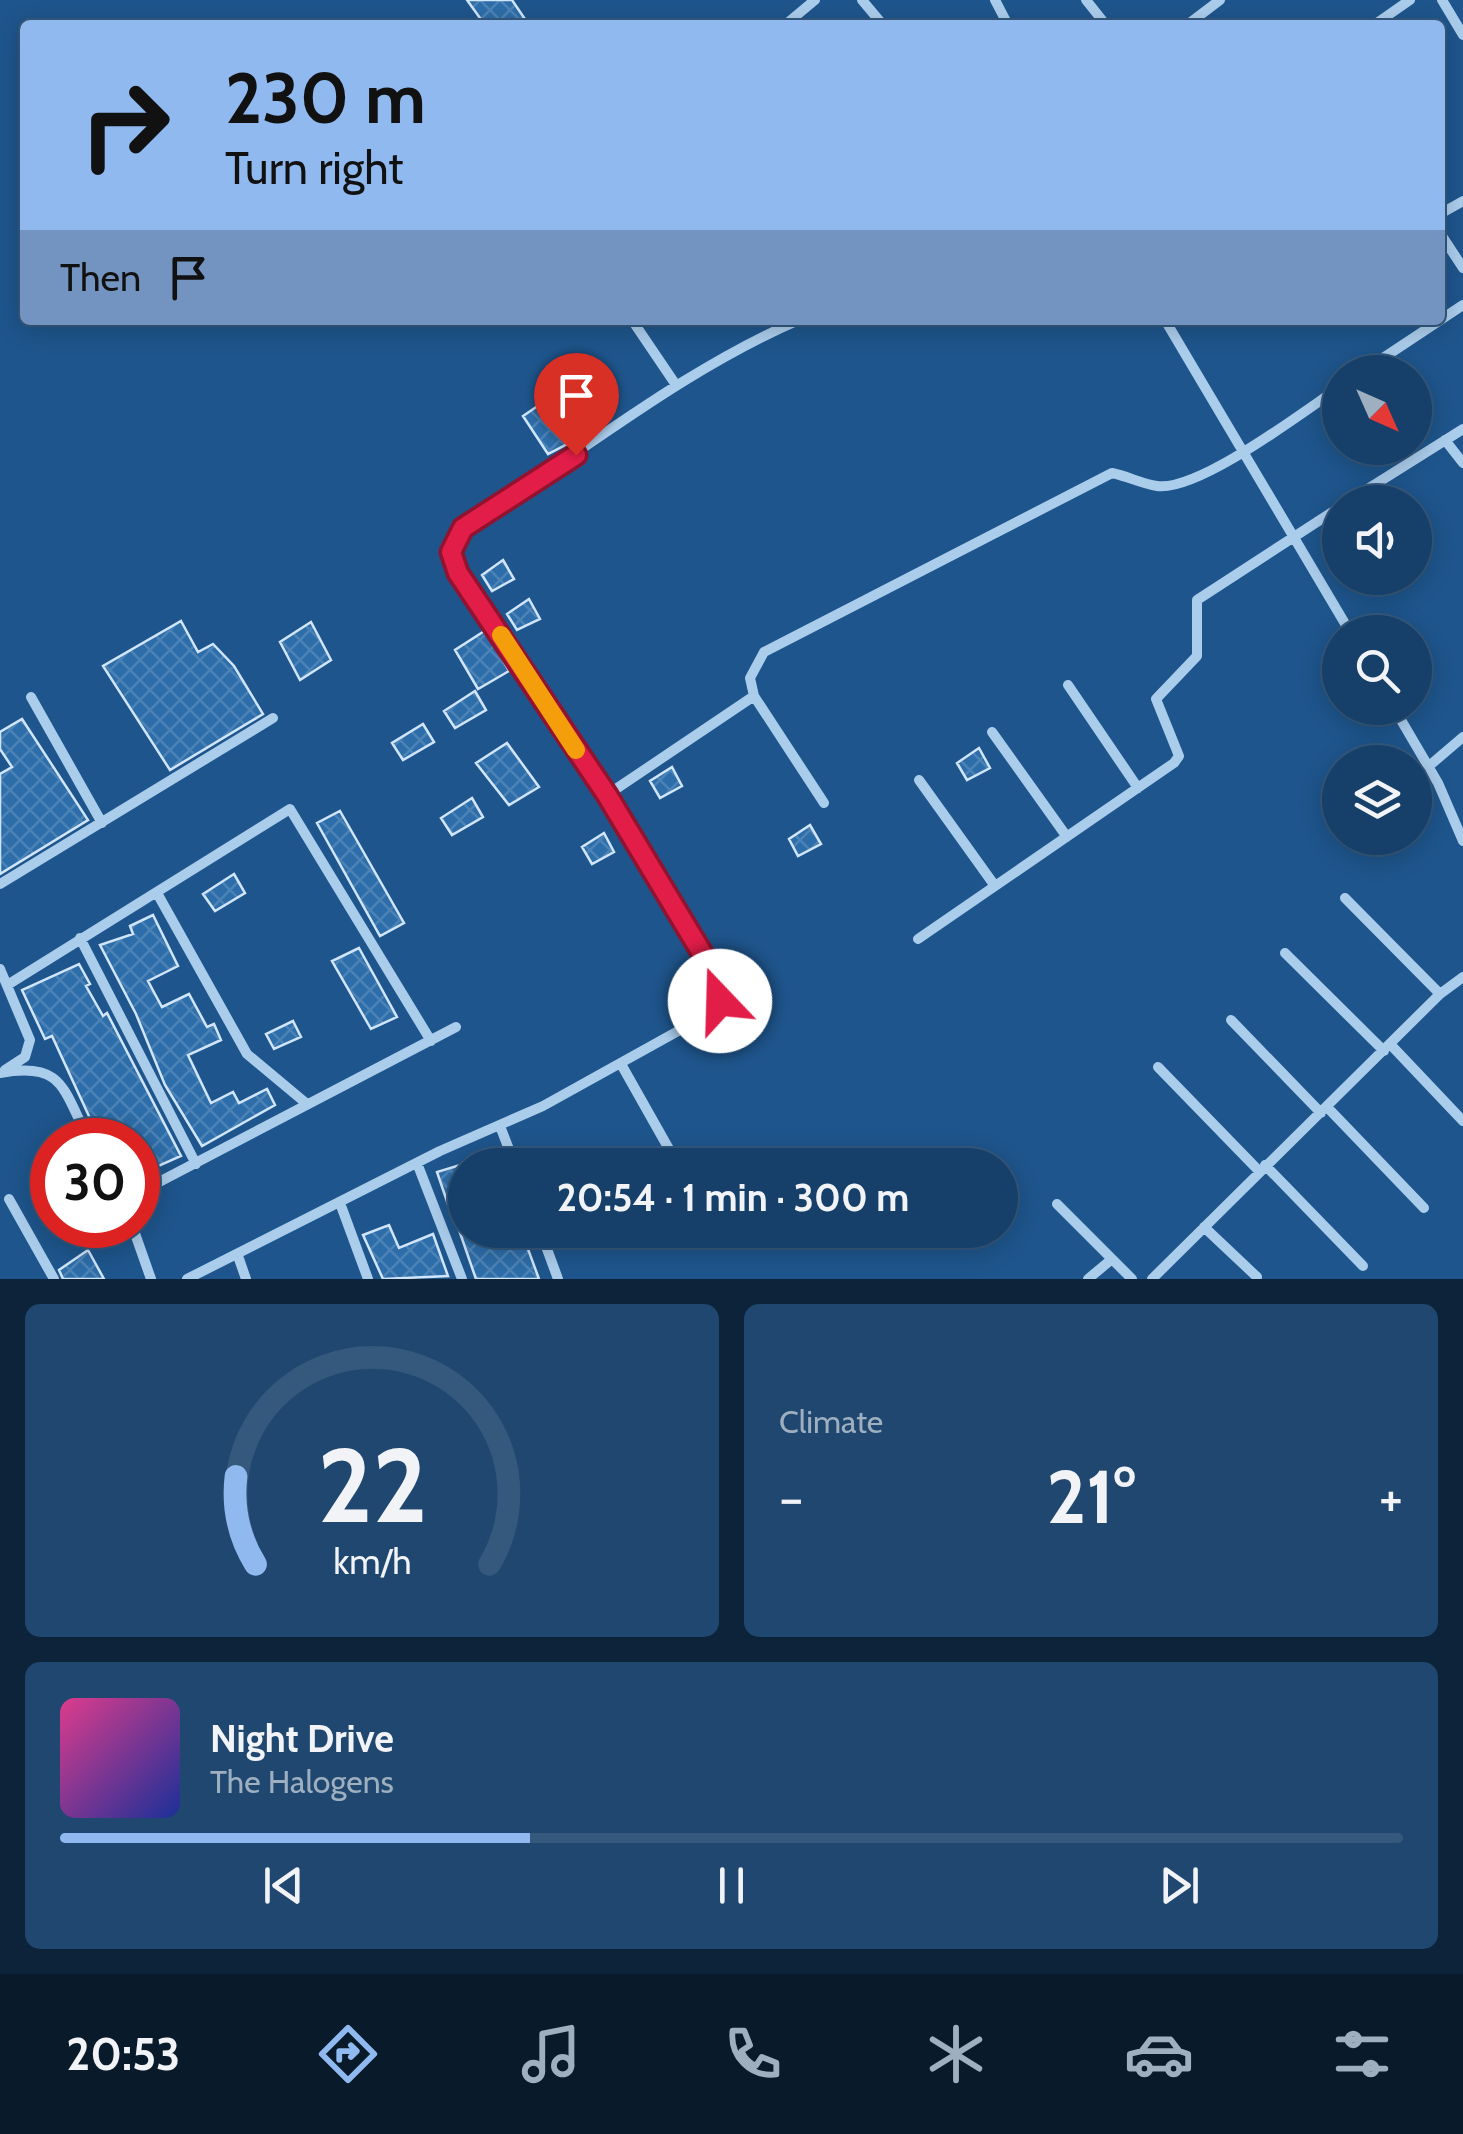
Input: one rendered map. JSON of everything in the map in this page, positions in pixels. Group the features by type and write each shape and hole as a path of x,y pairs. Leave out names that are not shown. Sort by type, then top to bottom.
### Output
{"street":[{"path":"791,20 816,0"},
{"path":"862,0 879,20"},
{"path":"1086,0 1102,20"},
{"path":"1381,20 1410,0"},
{"path":"1442,0 1463,35"},
{"path":"1193,20 1216,1"},
{"path":"1445,241 1463,268"},
{"path":"635,325 676,385"},
{"path":"188,1279 417,1163 500,1126 708,1018 716,1010 722,991 607,795 458,573 451,552 463,528 641,413 676,385 790,325"},
{"path":"1169,325 1340,615"},
{"path":"1388,355 1433,325"},
{"path":"824,803 754,696 750,678 764,652 1112,473 1157,486 1175,485 1243,452 1322,399"},
{"path":"1374,485 1463,429"},
{"path":"1444,440 1463,463"},
{"path":"918,939 1138,788 1178,756 1156,700 1200,648 1198,600 1322,518"},
{"path":"1068,686 1138,788"},
{"path":"607,795 754,696"},
{"path":"31,697 102,823"},
{"path":"0,884 274,718"},
{"path":"992,732 1067,837"},
{"path":"1432,763 1463,737"},
{"path":"1432,775 1463,842"},
{"path":"919,780 995,886"},
{"path":"9,984 290,809 431,1041"},
{"path":"157,893 248,1054 308,1104"},
{"path":"1346,898 1440,994"},
{"path":"80,938 196,1164"},
{"path":"1286,953 1463,1121"},
{"path":"0,969 30,1040 25,1057 0,1073"},
{"path":"1152,1279 1440,994 1463,977"},
{"path":"1231,1020 1424,1208"},
{"path":"160,1182 456,1027"},
{"path":"621,1064 668,1148"},
{"path":"0,1073 33,1067 44,1070 60,1086 77,1118"},
{"path":"1158,1068 1362,1266"},
{"path":"500,1126 508,1148"},
{"path":"417,1163 462,1279"},
{"path":"9,1199 54,1279"},
{"path":"340,1203 368,1279"},
{"path":"1057,1204 1132,1279"},
{"path":"1204,1227 1256,1277"},
{"path":"140,1248 151,1279"},
{"path":"547,1248 558,1279"},
{"path":"238,1256 246,1279"},
{"path":"1088,1279 1112,1259"}],"building":[{"path":"467,0 512,0 526,20 481,20"},
{"path":"545,401 571,442 548,454 523,416"},
{"path":"503,560 514,579 492,591 482,575"},
{"path":"529,599 540,619 517,630 507,614"},
{"path":"181,621 198,652 213,644 234,666 263,714 170,770 103,666"},
{"path":"311,622 331,660 300,680 280,642"},
{"path":"486,630 509,671 478,689 455,650"},
{"path":"475,691 486,710 455,728 444,711"},
{"path":"22,719 88,820 0,874 0,774 12,767 0,749 0,732"},
{"path":"423,724 434,742 403,760 392,743"},
{"path":"507,743 539,787 509,805 476,763"},
{"path":"979,748 990,768 967,780 957,763"},
{"path":"672,767 682,786 660,798 650,781"},
{"path":"472,798 483,817 452,835 441,818"},
{"path":"340,811 404,923 380,936 317,823"},
{"path":"810,825 821,844 798,856 789,839"},
{"path":"604,833 614,852 592,864 582,847"},
{"path":"234,874 245,893 215,911 203,894"},
{"path":"153,915 178,966 148,981 156,996 162,1007 189,994 207,1027 214,1024 221,1040 188,1055 211,1103 233,1092 239,1103 267,1089 275,1105 202,1146 165,1085 136,1014 100,945 133,934 130,926"},
{"path":"359,948 397,1017 371,1029 332,961"},
{"path":"79,964 90,984 86,986 103,1016 107,1013 181,1156 160,1165 160,1118 90,1118 52,1036 45,1039 22,990"},
{"path":"293,1021 301,1037 274,1049 266,1034"},
{"path":"448,1169 448,1204 437,1172"},
{"path":"389,1225 399,1248 433,1234 448,1276 383,1279 363,1235"},
{"path":"465,1248 528,1248 539,1279 476,1279"},
{"path":"88,1250 104,1279 63,1279 59,1270"}],"slow traffic":[{"path":"501,635 576,750"}],"route":[{"path":"576,455 463,528 454,539 451,552 458,573 607,795 720,983 720,1001"}]}
